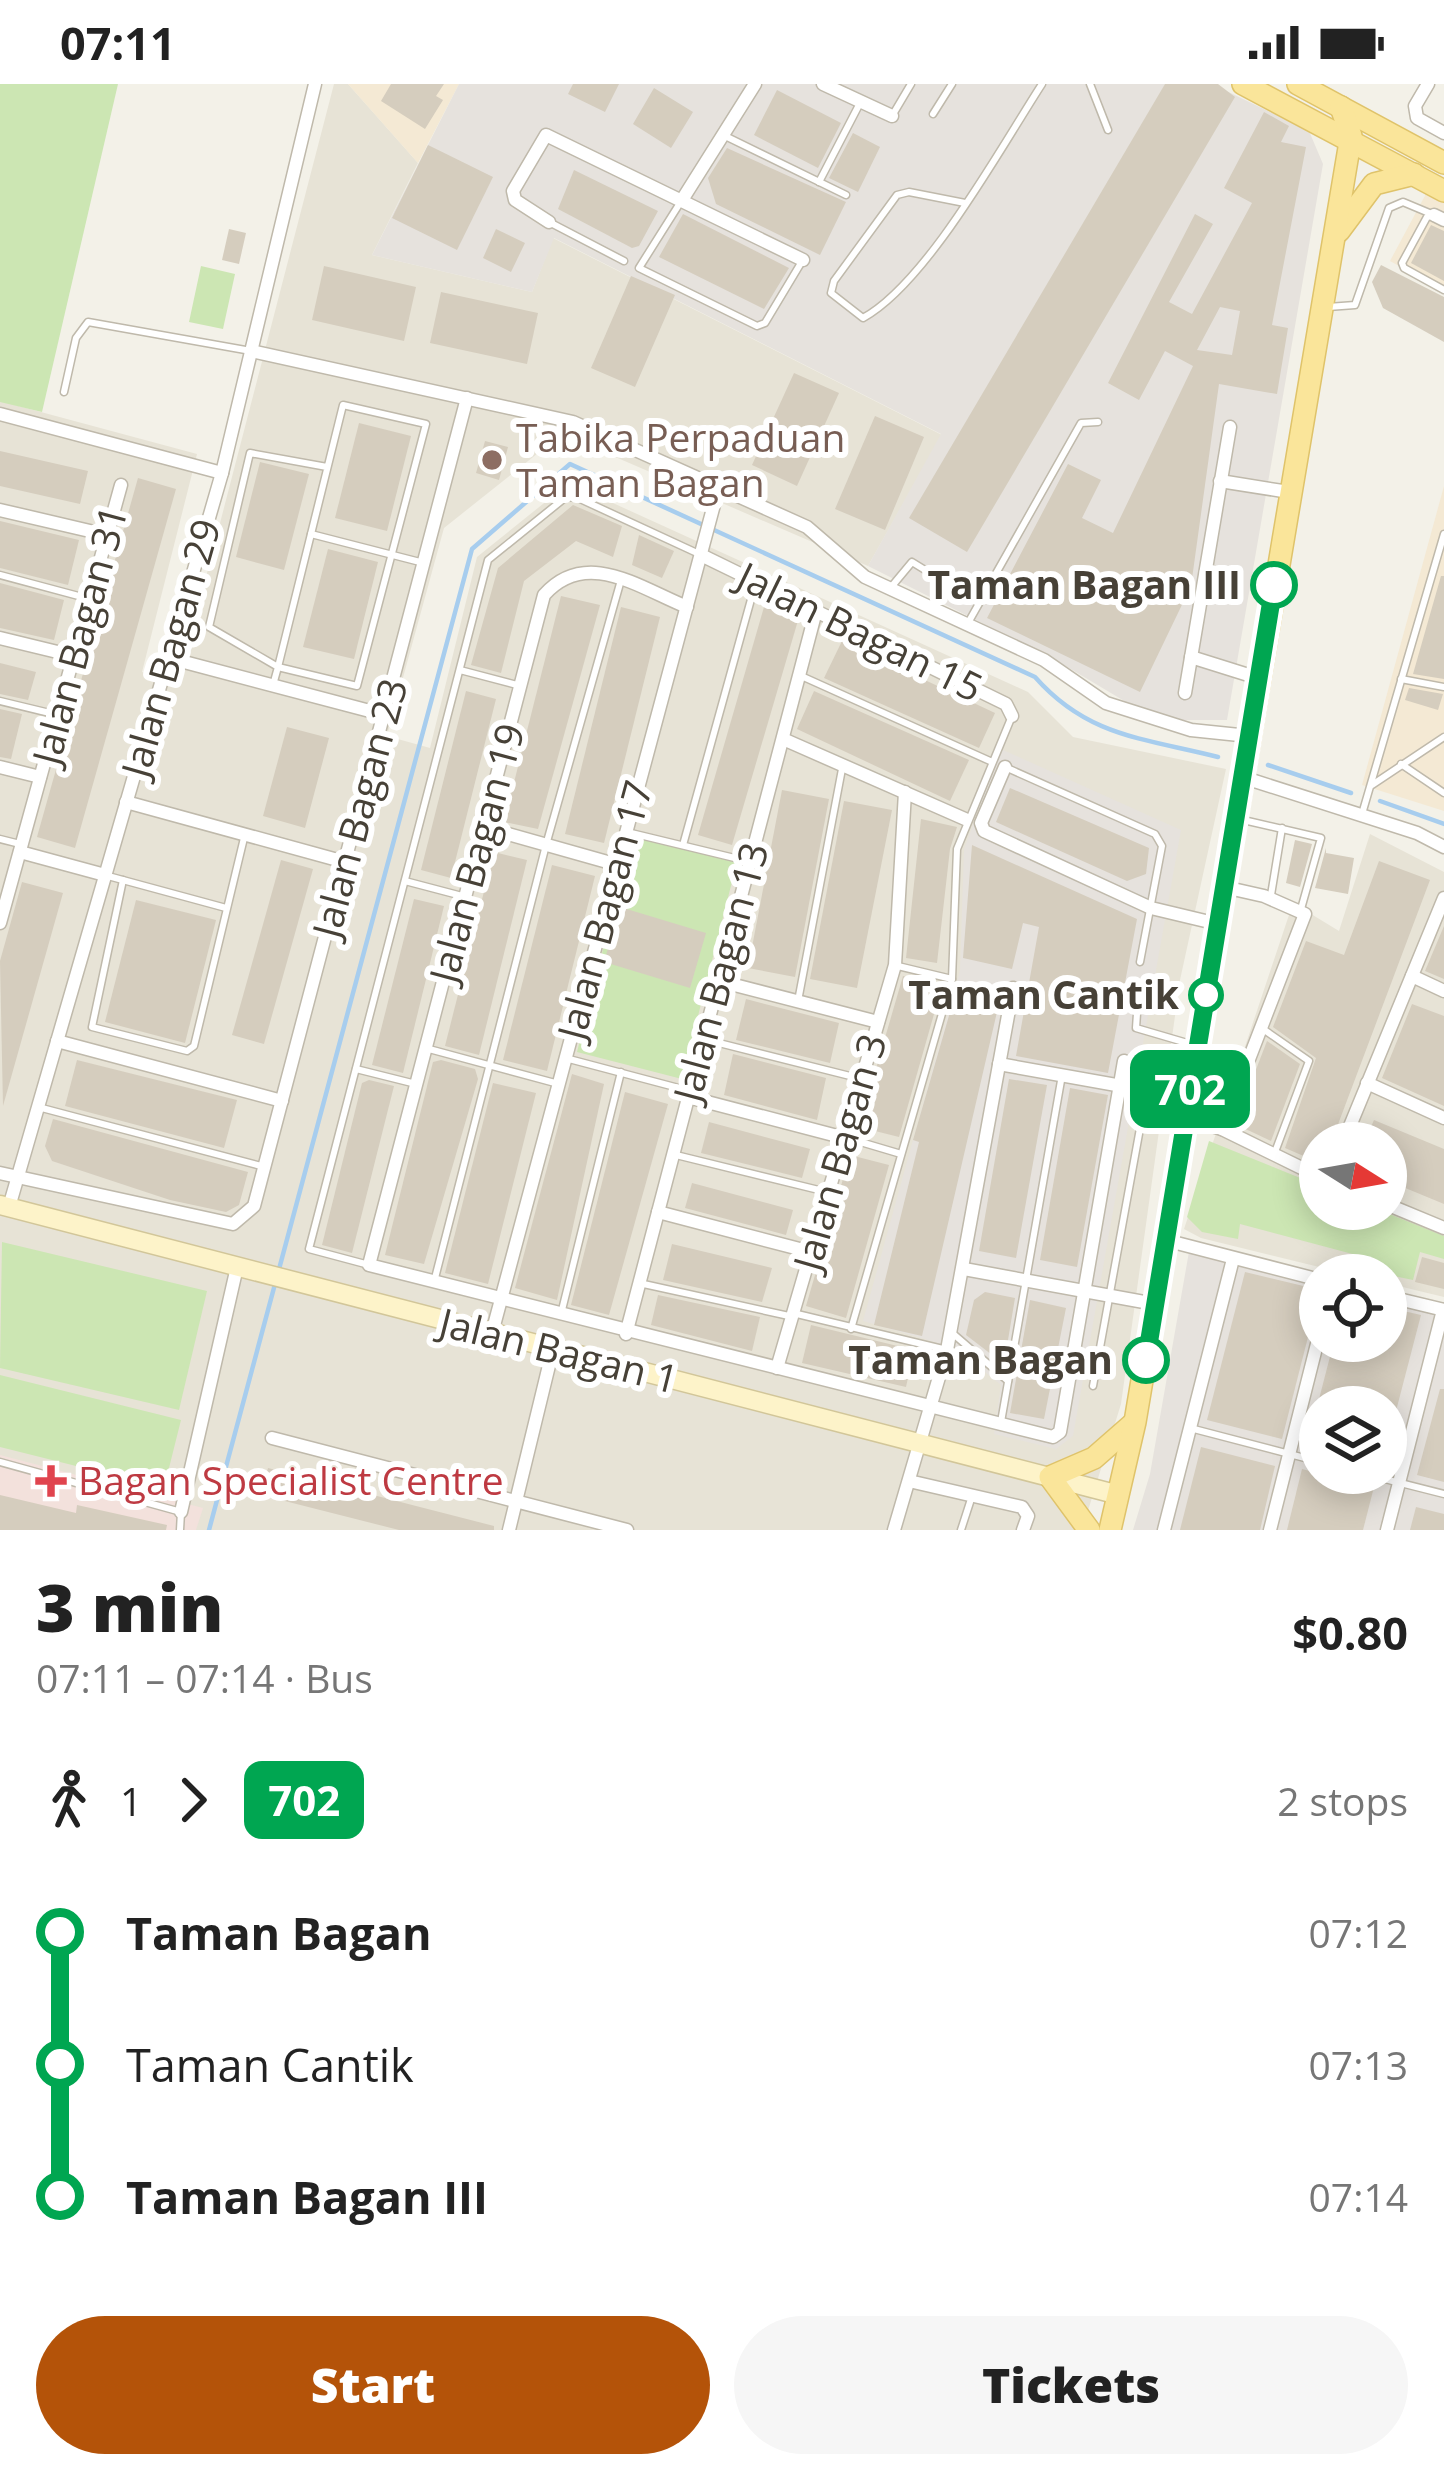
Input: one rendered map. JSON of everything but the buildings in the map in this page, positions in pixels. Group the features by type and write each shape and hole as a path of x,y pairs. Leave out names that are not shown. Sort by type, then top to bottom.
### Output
{"main road":[{"path":"1244,84 1351,136 1444,190"},
{"path":"1298,84 1444,163"},
{"path":"1110,1530 1135,1422 1351,136 1341,107"},
{"path":"1330,246 1374,184 1414,174"},
{"path":"1089,1530 1050,1477 1094,1458 1135,1422"}],"street":[{"name":"Jalan Bagan 29","path":"5,1206 18,1178 222,473 315,84"},
{"path":"682,200 755,84"},
{"path":"823,84 892,116"},
{"path":"1335,84 1341,107"},
{"path":"1428,84 1415,106 1418,118 1444,133"},
{"path":"549,222 515,200 513,191 546,136 803,260"},
{"path":"251,351 573,422 807,527 865,577 1044,660 1106,703 1191,730 1248,741"},
{"name":"Jalan Bagan 23","path":"18,1178 233,1225 248,1215 265,1166 467,398"},
{"path":"0,414 222,473"},
{"path":"1185,693 1230,427"},
{"path":"1220,481 1289,492"},
{"name":"Jalan Bagan 31","path":"1,919 121,485"},
{"name":"Jalan Bagan 17","path":"492,1334 719,487"},
{"path":"0,510 107,535"},
{"name":"Jalan Bagan 15","path":"703,548 756,582 1006,704 1012,716"},
{"name":"Jalan Bagan 19","path":"369,1265 544,595 583,569 687,607"},
{"name":"Jalan Bagan 13","path":"626,1334 816,611"},
{"path":"0,638 74,656"},
{"path":"1191,657 1258,678"},
{"path":"169,658 385,715"},
{"path":"783,739 965,819"},
{"path":"0,767 40,777"},
{"path":"1005,767 981,823 984,831 1151,908 1218,924"},
{"path":"1242,776 1364,809 1444,847"},
{"name":"Jalan Bagan 3","path":"777,1368 895,965 904,792"},
{"path":"126,802 345,862"},
{"path":"483,827 617,865"},
{"path":"21,848 105,875"},
{"path":"1222,1129 1305,917 1301,908 1224,887"},
{"path":"1352,1122 1444,898"},
{"path":"1412,976 1444,991"},
{"path":"719,980 878,1022"},
{"path":"894,1530 947,1350 1012,988"},
{"path":"57,1041 282,1101"},
{"path":"1086,1291 1124,1061"},
{"path":"999,1064 1147,1090 1299,1167"},
{"path":"1367,1084 1444,1118"},
{"path":"689,1094 844,1138"},
{"path":"0,1173 18,1178"},
{"name":"Jalan Bagan 1","path":"5,1206 1119,1495"},
{"path":"658,1212 811,1252"},
{"path":"1407,1213 1444,1228"},
{"path":"1166,1240 1299,1275"},
{"path":"1164,1530 1233,1259"},
{"name":"Jalan Bagan 1","path":"369,1265 626,1334 1053,1437 1060,1432 1086,1291"},
{"path":"181,1512 244,1269"},
{"path":"964,1269 1155,1304"},
{"path":"1407,1301 1443,1310 1407,1452"},
{"path":"509,1530 553,1349"},
{"path":"1270,1530 1312,1362"},
{"path":"272,1438 627,1530"},
{"path":"909,1481 1022,1507 1028,1516 1023,1530"},
{"path":"1387,1530 1396,1494"}],"lane":[{"path":"892,116 910,84"},
{"path":"933,114 952,84"},
{"path":"965,203 909,192 897,195 834,281 831,293 863,317 897,293 965,203 1042,84"},
{"path":"1090,84 1108,130"},
{"path":"818,182 861,101"},
{"path":"723,135 846,195"},
{"path":"682,200 639,268 757,326 765,323 803,260"},
{"path":"1320,307 1355,304 1389,208 1403,202 1439,217"},
{"path":"1439,217 1426,217 1402,262 1444,290"},
{"path":"549,222 624,261"},
{"path":"64,392 76,338 88,322 251,351"},
{"path":"273,686 278,667 310,533 343,405 426,424 357,686 278,667 209,627 250,453 327,467"},
{"path":"968,623 1081,423 1098,422"},
{"path":"369,1265 309,1249 488,560 566,497 578,497 703,548"},
{"path":"310,533 424,563"},
{"path":"1364,809 1444,533"},
{"path":"890,589 912,562 951,586"},
{"path":"0,575 90,598"},
{"path":"434,1282 546,845 621,580"},
{"path":"683,845 756,582"},
{"path":"460,670 520,686"},
{"path":"800,675 990,761"},
{"path":"1398,681 1407,677 1444,687"},
{"path":"0,700 58,715"},
{"path":"851,1329 952,979 957,850 965,819 1012,716"},
{"path":"1370,788 1444,737"},
{"path":"1401,764 1444,793"},
{"path":"798,1001 843,765"},
{"path":"1005,767 1155,834 1162,846 1140,962"},
{"path":"1235,818 1322,841 1301,908"},
{"path":"1270,898 1282,828"},
{"path":"626,832 750,862"},
{"path":"123,880 90,1016 100,1032 187,1051 194,1046 245,835"},
{"path":"0,839 21,848"},
{"path":"105,875 226,908"},
{"path":"404,881 465,897"},
{"path":"895,965 952,979"},
{"path":"1138,999 1136,1028 1198,1046"},
{"path":"1262,1028 1309,1061 1274,1155"},
{"path":"704,1039 862,1079"},
{"path":"425,1048 559,1084"},
{"path":"566,1058 689,1094"},
{"path":"355,1069 416,1084"},
{"path":"561,1316 621,1072"},
{"path":"1000,1426 1062,1076"},
{"path":"1093,1386 1147,1090"},
{"path":"38,1108 265,1166"},
{"path":"844,1138 901,1154"},
{"path":"673,1154 828,1193"},
{"path":"639,1283 947,1350"},
{"path":"950,1331 1008,1381"},
{"path":"1190,1428 1299,1457"},
{"path":"0,1462 181,1512 180,1530"},
{"path":"1407,1485 1444,1495"},
{"path":"961,1530 972,1496"}],"shaded area":[{"name":"Taman Bagan","path":"334,84 348,84 418,163 372,255 532,292 553,238 942,435 868,566 562,434 444,528 387,736 430,748 477,557 569,483 1028,692 1073,737 1226,769 1180,980 1121,1404 1082,1530 0,1530 0,401 197,454 142,672 179,681"},
{"path":"348,84 459,84 418,163"},
{"path":"459,84 1212,84 1309,131 1323,164 1227,720 1182,720 1136,708 1054,659 868,566 941,434 554,238 532,292 372,255"},
{"path":"1428,190 1444,199 1444,291 1390,261"},
{"path":"1444,486 1444,811 1362,785"},
{"path":"1001,749 1181,830 1073,1436 1056,1449 994,1434 1001,1385 955,1348 863,1321 960,970 964,849"},
{"name":"Taman Cantik","path":"1370,834 1444,872 1444,1297 1407,1288 1407,1254 1299,1254 1299,1262 1201,1238 1184,1229 1293,903 1339,931"},
{"path":"1190,1246 1299,1273 1299,1362 1407,1362 1407,1299 1444,1308 1444,1530 1133,1530 1150,1474"},
{"name":"Bagan Specialist Centre","path":"0,1455 203,1508 196,1530 0,1530"}],"green space":[{"path":"0,84 118,84 42,412 0,402"},
{"path":"201,266 235,274 223,329 189,322"},
{"path":"632,835 737,862 682,1079 577,1052"},
{"path":"1209,1141 1299,1177 1299,1230 1407,1230 1407,1221 1444,1236 1444,1259 1420,1252 1413,1280 1407,1279 1407,1254 1352,1254 1240,1224 1238,1239 1202,1232 1187,1217"},
{"path":"2,1242 207,1291 179,1410 0,1368"},
{"path":"0,1375 181,1420 164,1488 0,1447"}],"waterway":[{"path":"278,1273 472,549 570,464 1035,677 1055,697 1096,724 1218,757"},
{"path":"1268,765 1351,793"},
{"path":"1380,801 1444,824"},
{"path":"209,1530 275,1284"}],"bus line":[{"name":"702","path":"1146,1360 1274,585"}],"place":[{"name":"Tabika Perpaduan Taman Bagan","path":"492,460"},
{"name":"Taman Bagan III","path":"1274,585"},
{"name":"Taman Cantik","path":"1206,995"},
{"name":"Taman Bagan","path":"1146,1360"},
{"name":"Bagan Specialist Centre","path":"51,1481"}]}
